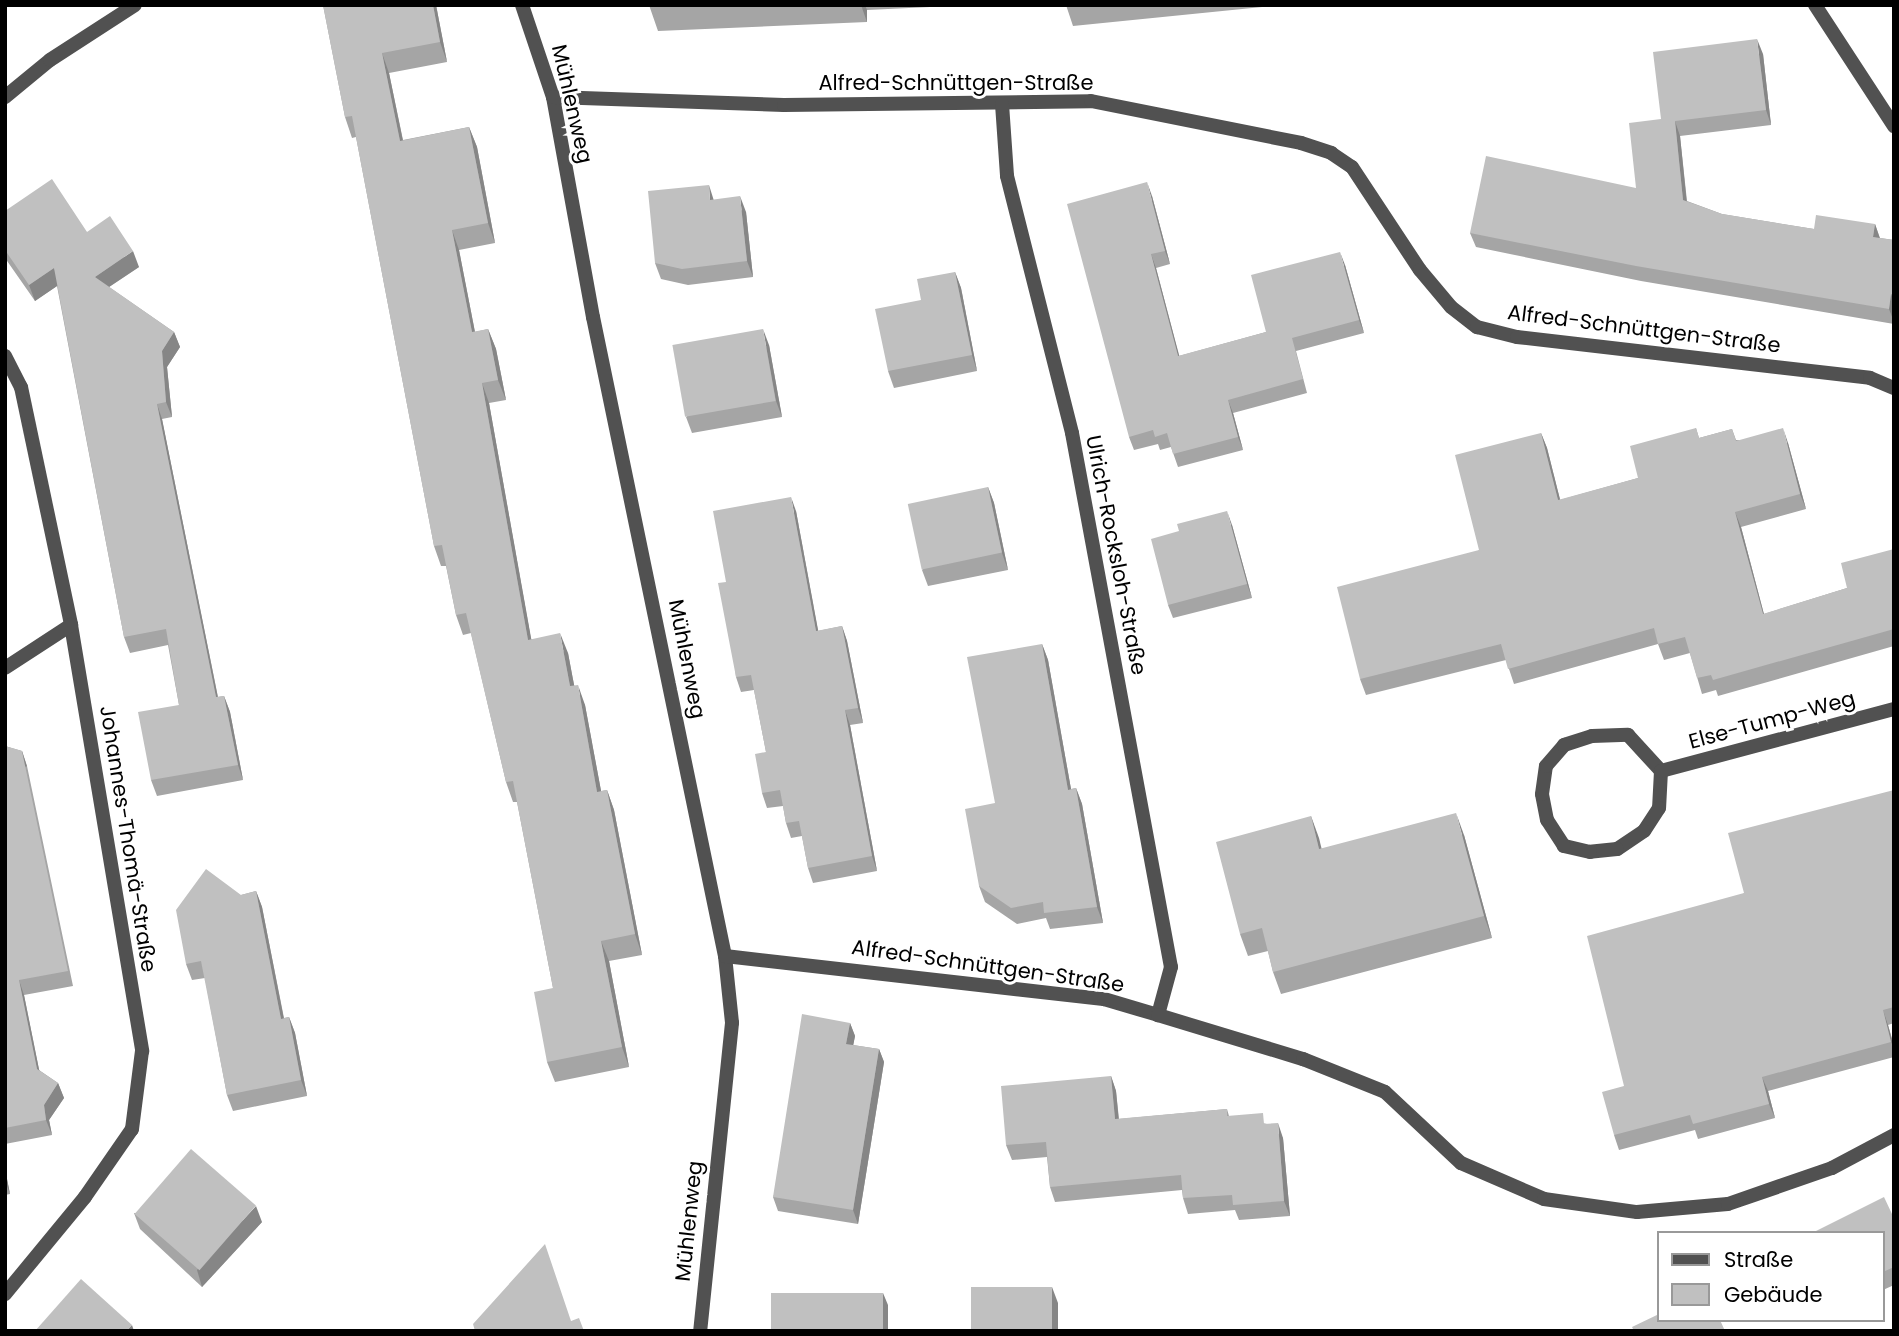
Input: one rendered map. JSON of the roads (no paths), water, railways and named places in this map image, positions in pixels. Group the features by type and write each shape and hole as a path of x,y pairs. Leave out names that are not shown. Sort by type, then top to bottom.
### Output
{"street":[{"path":"5,97 50,60 135,5"},
{"name":"Mühlenweg","path":"522,5 553,97 593,317 725,956 732,1023 700,1331"},
{"path":"1815,5 1894,126"},
{"name":"Alfred-Schnüttgen-Straße","path":"553,97 785,105 1091,101 1331,153 1352,167 1370,187 1420,270 1451,307 1477,327 1517,337 1870,378 1894,388"},
{"name":"Ulrich-Rocksloh-Straße","path":"1002,104 1007,176 1072,433 1171,967 1158,1015"},
{"name":"Johannes-Thomä-Straße","path":"5,356 21,387 71,625 142,1051 132,1129 85,1197 5,1294"},
{"path":"5,668 71,625"},
{"name":"Else-Tump-Weg","path":"1661,771 1894,709"},
{"path":"1628,735 1661,771 1659,808 1644,831 1617,849 1590,852 1564,846 1547,820 1542,794 1546,766 1564,745 1592,736 1628,735"},
{"name":"Alfred-Schnüttgen-Straße","path":"725,956 1049,991 1104,999 1158,1015 1303,1059 1385,1092 1461,1163 1544,1199 1637,1212 1728,1204 1832,1168 1894,1135"}]}
